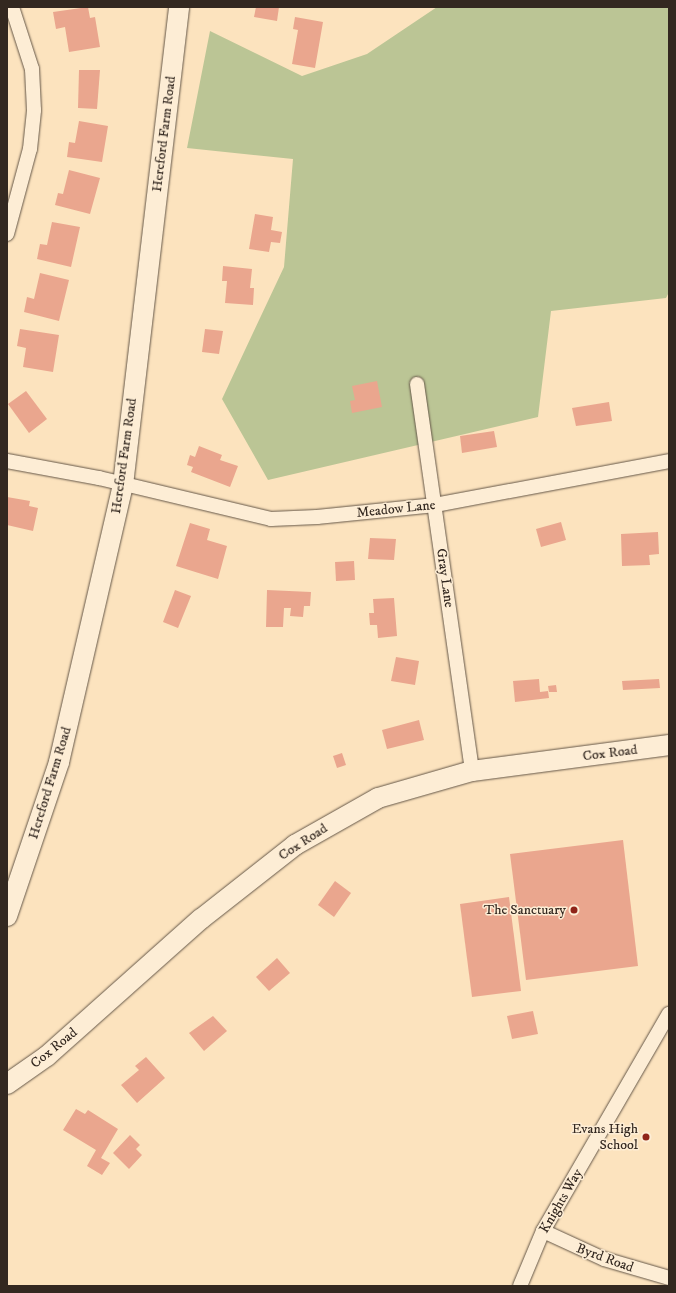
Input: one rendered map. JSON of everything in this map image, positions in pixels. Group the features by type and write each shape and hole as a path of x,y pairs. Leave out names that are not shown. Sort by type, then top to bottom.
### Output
{"street":[{"path":"7,234 12,194 30,149 34,110 32,68 12,7"},
{"name":"Hereford Farm Road","path":"7,916 59,762 123,485 179,7"},
{"name":"Gray Lane","path":"418,384 472,771"},
{"name":"Meadow Lane","path":"7,461 123,485 271,519 435,505 669,461"},
{"name":"Cox Road","path":"7,1084 47,1056 201,919 295,845 378,798 472,771 669,745"},
{"name":"Knights Way","path":"520,1286 543,1231 669,1014"},
{"name":"Byrd Road","path":"543,1231 604,1259 669,1278"}],"green space":[{"path":"437,7 669,7 669,292 666,298 551,311 538,417 268,480 222,399 284,267 293,159 187,148 210,31 302,76 367,54"}],"building":[{"path":"88,7 90,18 95,17 100,47 69,52 65,27 56,29 53,12"},
{"path":"256,7 279,7 277,21 254,17"},
{"path":"295,17 323,22 315,68 292,64 298,30 293,29"},
{"path":"79,70 100,70 97,109 78,108"},
{"path":"79,121 108,126 102,162 67,157 69,142 75,143"},
{"path":"69,170 100,178 90,214 55,205 58,193 63,194"},
{"path":"255,214 273,217 271,230 282,232 280,243 271,242 269,252 249,249"},
{"path":"52,222 80,227 71,267 37,259 40,244 47,245"},
{"path":"223,266 252,269 250,288 254,288 253,305 225,303 227,281 222,281"},
{"path":"40,273 69,280 59,321 24,312 27,297 34,299"},
{"path":"20,329 59,335 53,372 23,367 26,348 17,346"},
{"path":"205,329 223,331 219,354 202,352"},
{"path":"377,381 382,407 352,413 350,401 355,400 352,386"},
{"path":"26,391 47,419 29,433 8,404"},
{"path":"609,402 612,421 576,426 572,408"},
{"path":"494,431 497,447 462,453 460,436"},
{"path":"199,446 222,455 220,460 238,466 230,487 191,472 193,467 187,465 190,455 195,457"},
{"path":"7,497 30,501 29,506 38,508 33,531 7,525"},
{"path":"561,522 566,540 541,547 536,529"},
{"path":"190,523 210,529 207,540 227,546 218,579 176,566"},
{"path":"658,532 659,554 649,555 650,565 622,566 621,534"},
{"path":"370,538 396,539 394,560 368,559"},
{"path":"354,561 355,580 336,581 335,562"},
{"path":"175,590 191,596 178,628 163,622"},
{"path":"267,590 311,592 310,606 304,606 303,617 290,616 291,608 284,608 283,627 266,627"},
{"path":"394,598 397,636 378,638 377,625 370,625 369,613 374,613 373,599"},
{"path":"396,657 419,661 415,685 391,681"},
{"path":"539,679 540,692 548,691 549,698 515,702 513,681"},
{"path":"659,679 660,688 623,690 622,681"},
{"path":"556,685 557,692 549,692 548,686"},
{"path":"419,720 424,740 387,749 382,730"},
{"path":"342,753 346,765 337,768 333,756"},
{"name":"The Sanctuary","path":"623,840 638,966 526,980 510,854"},
{"path":"335,881 351,893 334,917 318,905"},
{"path":"509,897 521,991 472,997 460,904"},
{"path":"277,958 290,973 269,991 256,977"},
{"path":"533,1011 538,1034 512,1039 507,1016"},
{"path":"213,1016 227,1031 204,1051 189,1033"},
{"path":"146,1057 165,1078 137,1103 121,1085 139,1070 135,1066"},
{"path":"76,1109 85,1114 88,1110 118,1129 101,1158 110,1163 102,1175 87,1166 96,1150 63,1130"},
{"path":"130,1135 140,1145 136,1149 142,1155 129,1169 113,1153"}],"place":[{"name":"The Sanctuary","path":"574,910"},
{"name":"Evans High School","path":"646,1137"}]}
